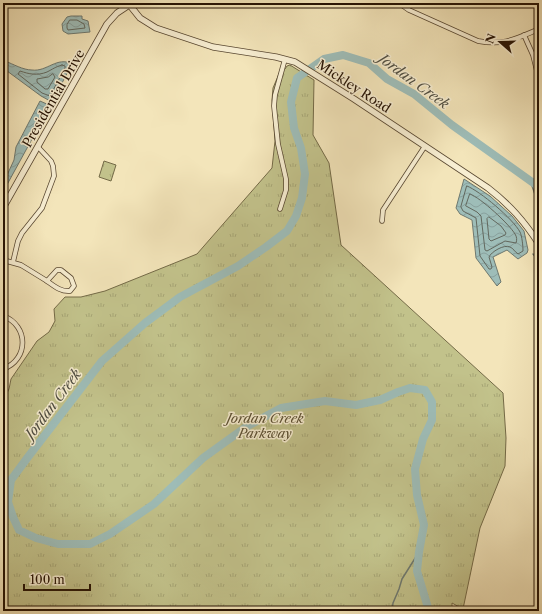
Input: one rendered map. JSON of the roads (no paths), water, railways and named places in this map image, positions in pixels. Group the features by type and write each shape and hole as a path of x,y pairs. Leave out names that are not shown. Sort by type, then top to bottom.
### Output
{"street":[{"path":"399,3 409,10 478,41 497,44 505,43 539,29"},
{"name":"Mickley Road","path":"129,4 140,18 156,28 213,47 285,58 295,62 488,188 503,200 528,226 539,244"},
{"name":"Presidential Drive","path":"3,208 107,24 116,13 129,4"},
{"path":"524,35 533,55 539,79"},
{"path":"280,210 286,190 286,180 278,144 274,106 275,94 285,58"},
{"path":"382,221 383,210 425,146"},
{"path":"13,262 18,241 42,208 54,176 51,161 38,147"},
{"path":"3,260 27,267 47,281 63,291 70,291 74,286 71,278 59,270 47,281"},
{"path":"3,316 12,320 19,327 23,342 18,358 10,366 3,369"}],"water":[{"path":"82,16 82,19 88,21 90,32 68,34 63,31 62,24 67,17"},
{"path":"5,61 29,70 42,69 62,62 72,64 52,102 41,96 3,68"},
{"path":"40,101 49,105 49,108 3,192 3,184 14,160 16,147"},
{"path":"464,179 490,196 512,216 524,231 528,250 527,253 518,259 507,250 493,257 501,282 497,286 476,258 472,220 460,214 456,208"}],"waterway":[{"name":"Jordan Creek","path":"429,611 417,571 424,525 417,495 415,469 423,439 432,420 432,402 425,390 410,388 380,400 356,405 325,401 281,408 246,427 203,458 154,504 110,534 90,544 58,544 36,538 19,530 8,502 11,480 102,361 145,323 180,297 238,266 287,231 296,216 302,198 305,174 301,148 294,128 291,102 297,78 324,59 343,55 369,63 387,79 414,94 452,125 539,187"},
{"path":"530,180 539,206"},
{"path":"533,254 539,261"},
{"name":"Jordan Creek","path":"392,611 393,603 402,579 419,552"}],"park label":[{"name":"Jordan Creek Parkway","path":"265,426"}]}
